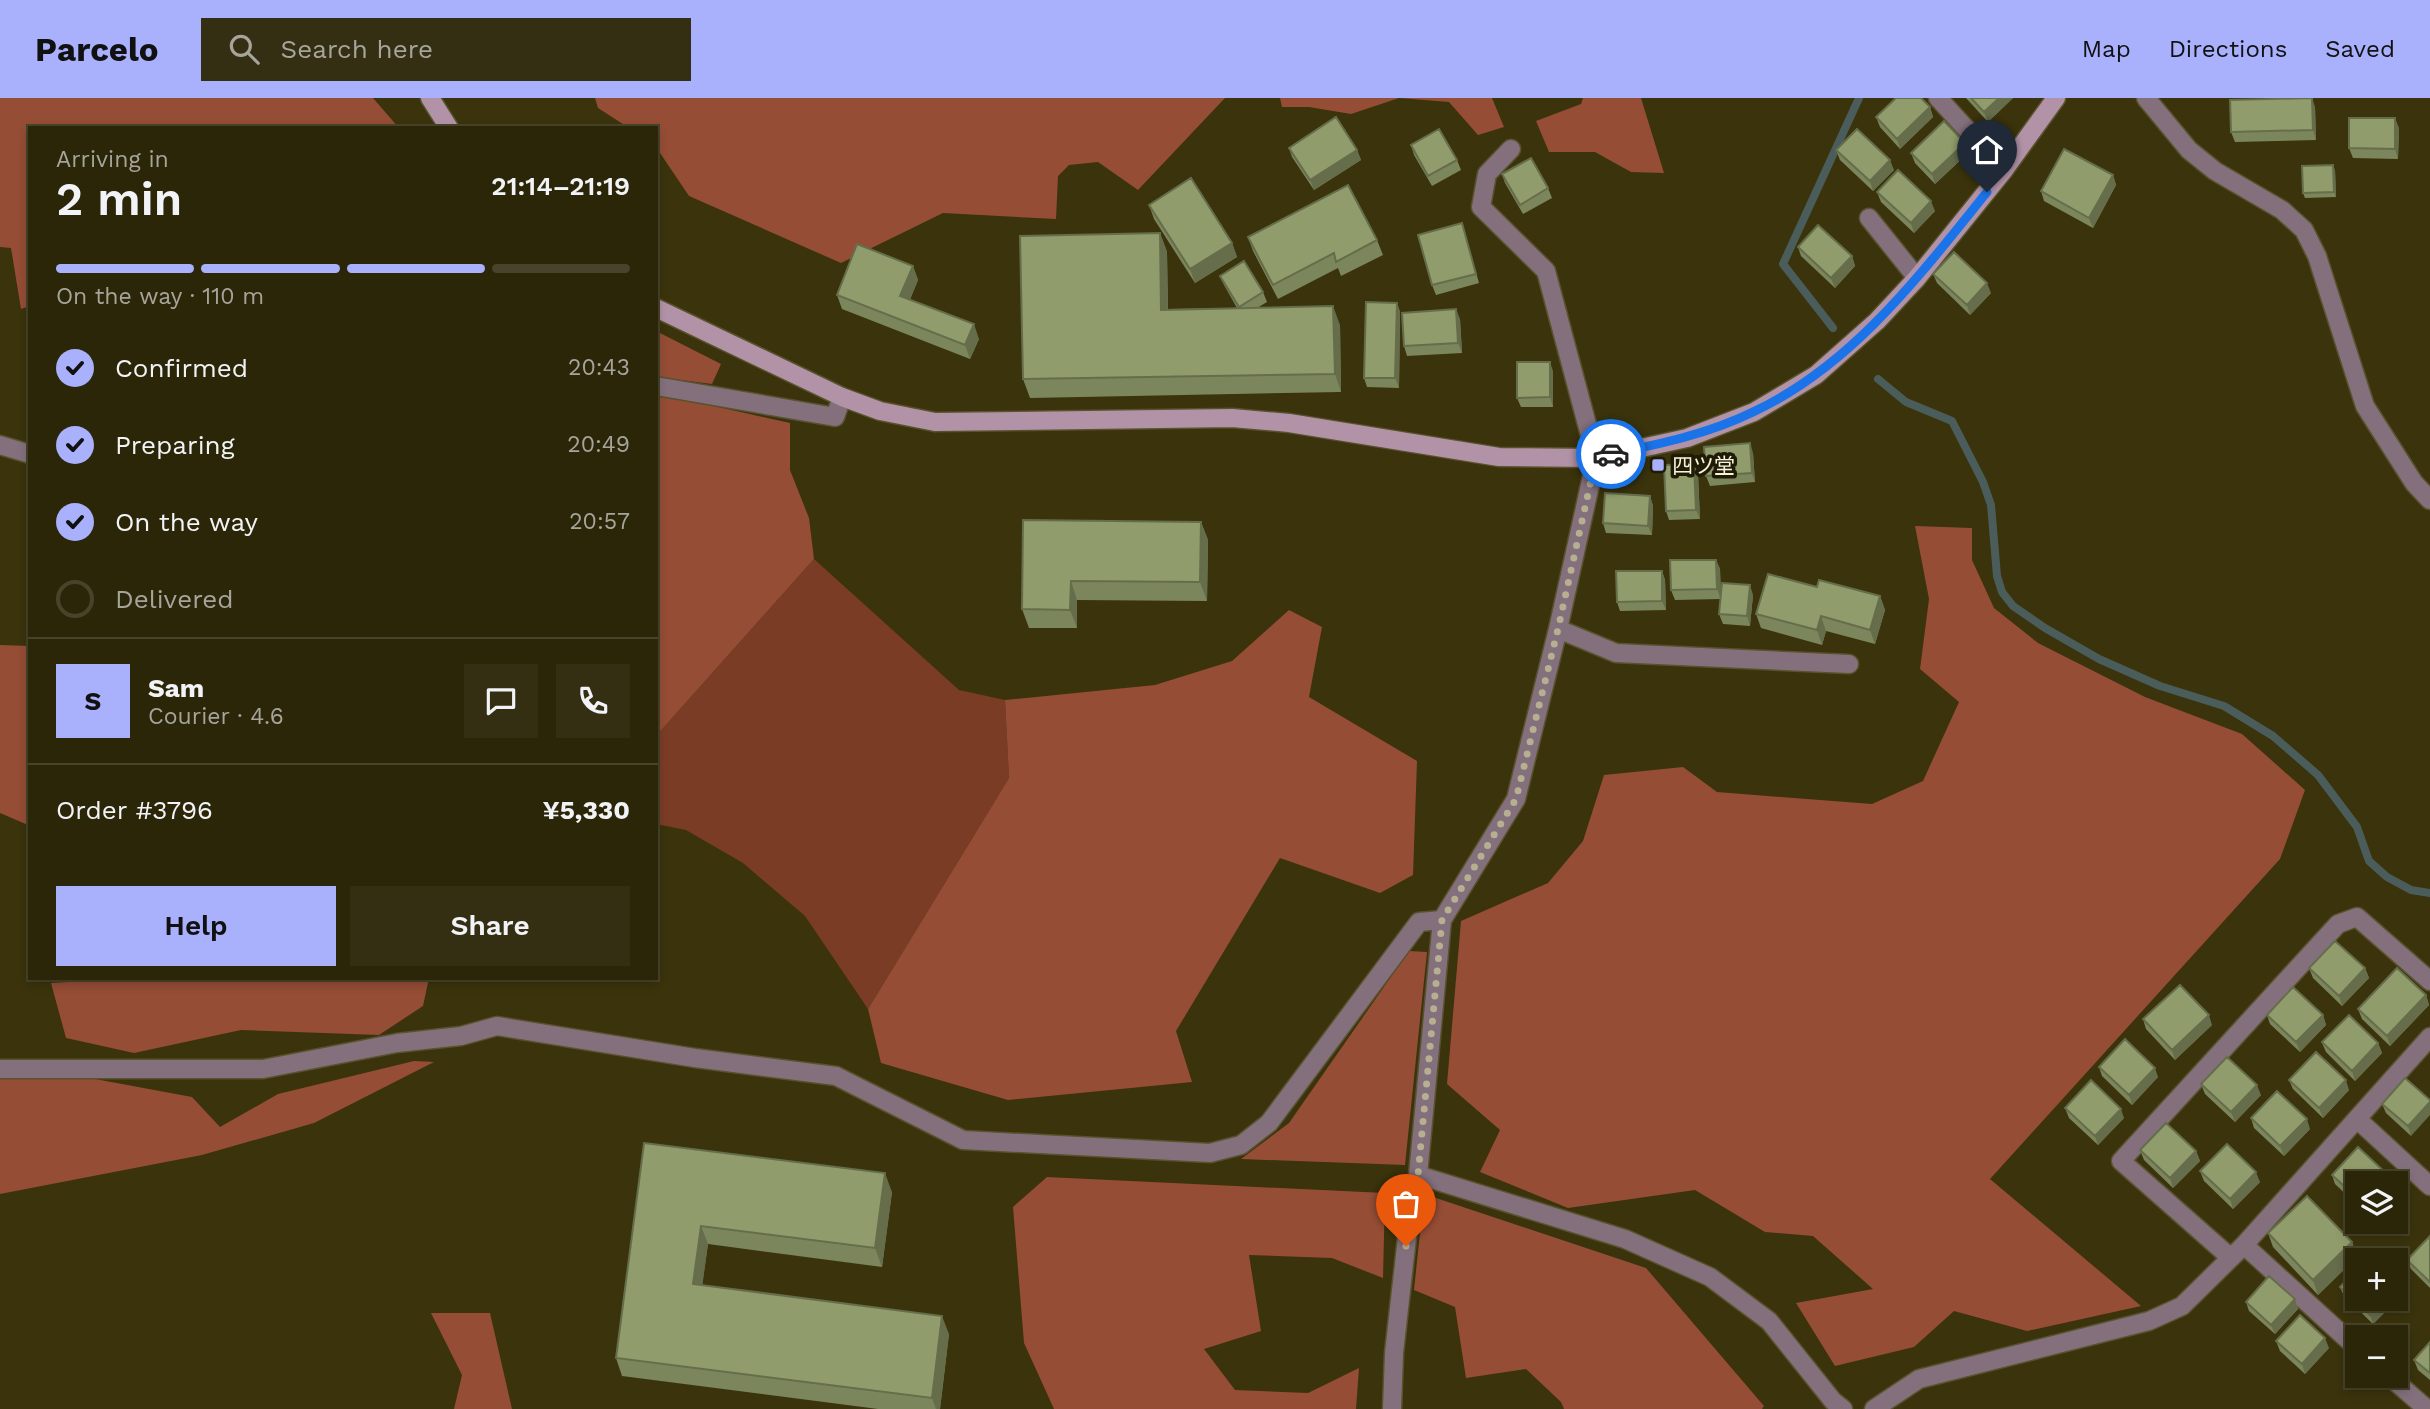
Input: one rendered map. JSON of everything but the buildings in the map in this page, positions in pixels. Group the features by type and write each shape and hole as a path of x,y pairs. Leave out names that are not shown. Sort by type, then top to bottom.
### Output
{"street":[{"path":"430,98 448,126"},
{"path":"1938,98 2004,170"},
{"path":"658,309 842,397 880,411 935,422 1232,418 1289,423 1499,457 1596,458 1687,438 1754,412 1816,375 1877,321 1917,278 2004,170 2056,98"},
{"path":"2146,98 2189,150 2215,171 2282,210 2304,230 2317,256 2365,405 2414,483 2430,500"},
{"path":"1392,1409 1395,1340 1412,1193 1418,1175 1442,920 1516,799 1596,458 1546,271 1481,206 1487,174 1511,149"},
{"path":"1869,218 1917,278"},
{"path":"658,386 835,417 842,397"},
{"path":"0,445 28,453"},
{"path":"1558,629 1616,653 1849,664"},
{"path":"2345,1338 2121,1161 2338,924 2357,917 2430,981"},
{"path":"0,1069 263,1069 397,1043 461,1036 497,1026 695,1058 836,1076 963,1140 1209,1153 1241,1145 1269,1123 1419,922 1442,920"},
{"path":"1874,1409 1919,1379 2149,1321 2182,1306 2237,1251 2430,1037"},
{"path":"2357,1119 2430,1185"},
{"path":"1418,1175 1625,1239 1710,1277 1769,1321 1833,1401 1843,1409"},
{"path":"2403,1388 2427,1409"}],"shaded area":[{"path":"0,98 373,98 397,126 28,126 28,307 21,309 11,248 0,247"},
{"path":"595,98 1225,98 1138,190 1098,162 1069,165 1058,176 1056,219 943,213 841,263 689,196 658,150 658,126 626,126 598,108"},
{"path":"1280,98 1399,98 1351,114 1309,107 1282,107"},
{"path":"1399,98 1492,98 1504,127 1478,135 1449,102"},
{"path":"1583,98 1641,98 1664,173 1631,172 1595,152 1549,152 1536,121 1581,104"},
{"path":"658,332 721,364 712,384 658,377"},
{"path":"658,393 790,423 790,470 809,518 814,559 658,734"},
{"path":"1915,526 1972,528 1972,560 1994,608 2038,643 2145,697 2242,734 2305,790 2280,859 1990,1179 2141,1306 2027,1331 1954,1311 1914,1347 1835,1366 1796,1303 1873,1289 1813,1236 1765,1232 1695,1190 1568,1208 1480,1172 1500,1130 1447,1084 1461,921 1548,883 1583,841 1604,775 1683,767 1717,792 1872,804 1923,781 1959,702 1920,669 1929,599"},
{"path":"814,559 959,690 1005,700 1009,778 868,1009 805,916 743,863 686,830 658,824 658,734"},
{"path":"1289,610 1322,627 1309,697 1417,761 1413,875 1380,893 1280,858 1176,1031 1192,1082 1008,1100 881,1063 868,1009 1009,778 1005,700 1155,685 1232,661"},
{"path":"0,645 28,646 28,825 0,813"},
{"path":"1409,951 1427,952 1405,1165 1241,1159 1289,1123"},
{"path":"104,980 429,980 423,1006 379,1035 241,1030 134,1053 66,1038 51,983"},
{"path":"414,1061 434,1062 314,1123 202,1155 0,1194 0,1077 79,1076 192,1097 220,1127 278,1094"},
{"path":"1047,1177 1385,1193 1383,1278 1332,1258 1249,1255 1261,1331 1204,1349 1235,1390 1308,1393 1359,1368 1356,1409 1054,1409 1024,1343 1013,1207"},
{"path":"1424,1194 1646,1268 1764,1406 1762,1409 1564,1409 1561,1402 1526,1369 1466,1378 1455,1307 1414,1290"},
{"path":"431,1313 490,1313 512,1409 454,1409 462,1375"}],"waterway":[{"path":"1833,328 1783,264 1859,98"},
{"path":"1878,379 1906,402 1952,421 1983,482 1991,505 1997,576 2002,592 2013,606 2099,659 2160,686 2224,706 2273,736 2318,775 2357,827 2369,861 2387,877 2411,890 2430,893"}],"way so far":[{"path":"1406,1246 1412,1193 1418,1175 1442,920 1516,799 1596,458 1611,454"}],"place":[{"name":"四ツ堂","path":"1658,465"}],"route":[{"path":"1611,454 1687,438 1732,421 1754,412 1816,375 1877,321 1917,278 1987,192"}]}
